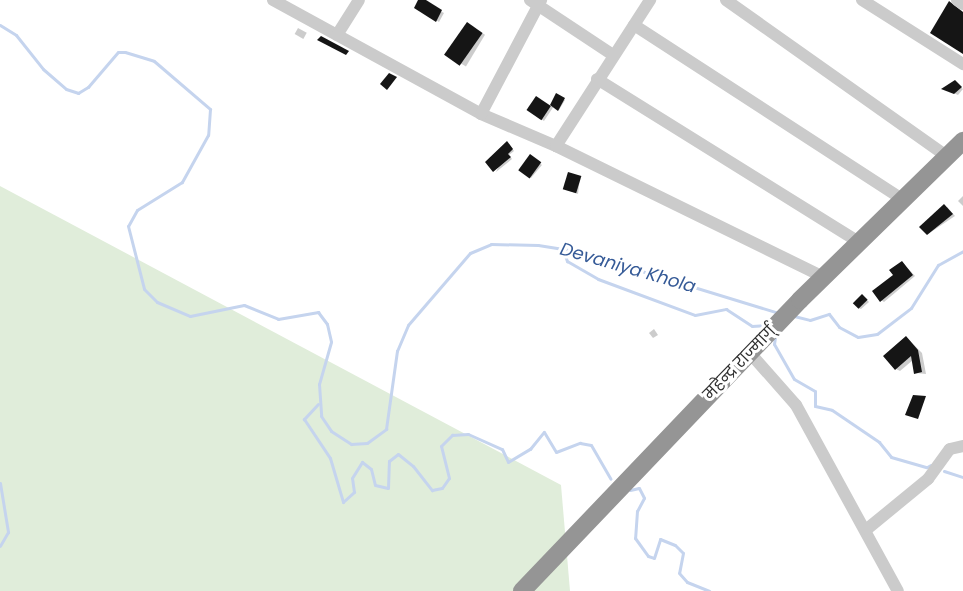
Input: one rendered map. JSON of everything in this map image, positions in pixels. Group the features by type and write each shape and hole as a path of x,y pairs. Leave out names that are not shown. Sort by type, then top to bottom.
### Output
{"highway":[{"name":"महेन्द्र राज्मार्ग्","path":"522,591 800,300 963,141"}],"street":[{"path":"273,0 481,114 556,146 824,278"},
{"path":"337,35 359,0"},
{"path":"556,146 650,0"},
{"path":"726,0 946,156"},
{"path":"861,0 963,64"},
{"path":"957,0 963,4"},
{"path":"481,114 536,2 613,55"},
{"path":"634,25 902,199"},
{"path":"597,79 859,242"},
{"path":"750,353 796,405 867,530 898,591"},
{"path":"867,530 931,475 950,449 963,446"}],"green space":[{"path":"0,186 561,485 570,591 0,591"}],"building":[{"path":"418,0 426,0 442,10 436,22 414,8"},
{"path":"949,1 963,12 963,54 930,33"},
{"path":"467,22 483,33 460,66 444,55"},
{"path":"321,36 349,51 346,55 317,40"},
{"path":"389,73 397,77 387,90 380,84"},
{"path":"955,80 962,87 954,94 941,89"},
{"path":"556,93 565,98 558,111 550,105"},
{"path":"536,96 551,106 541,120 526,110"},
{"path":"507,141 513,149 508,154 511,157 493,172 485,162"},
{"path":"530,154 541,162 530,178 518,170"},
{"path":"568,172 581,176 576,193 563,189"},
{"path":"944,204 953,214 927,235 919,227"},
{"path":"902,261 913,275 880,302 872,291 893,275 889,270"},
{"path":"862,294 868,300 858,309 853,303"},
{"path":"906,336 918,350 922,372 914,374 911,356 895,370 883,356"},
{"path":"913,395 926,396 918,419 905,415"}],"waterway":[{"name":"Devaniya Khola","path":"0,25 16,35 43,69 66,89 78,93 88,87 118,52 125,52 154,61 210,109 208,135 182,182 137,210 128,226 144,289 157,302 190,316 244,305 278,319 318,312 327,324 331,342 319,384 321,416 331,431 351,444 367,443 386,429 397,351 408,325 470,253 491,244 538,245 576,251 776,312"},
{"path":"563,249 567,261 598,279 695,315 726,309 752,326 765,325"},
{"name":"Devaniya Khola","path":"794,316 810,320 829,314 839,327 858,337 877,334 911,308 938,265 963,251"},
{"path":"775,337 774,344 794,379 815,391 815,406 832,410 879,442 891,457 927,467 931,465"},
{"path":"318,404 304,419 330,458 343,502 354,492 352,478 362,462 371,469 375,485 388,488 389,461 398,454 413,466 432,490 442,488 449,478 441,446 452,435 468,434 502,449 508,462 530,449 544,432 556,452 580,443 591,445 611,479"},
{"path":"944,471 963,477"},
{"path":"0,483 8,532 0,546"},
{"path":"630,490 639,488 644,498 637,511 635,538 648,556 654,558 660,539 675,545 683,553 679,573 687,582 709,591"}]}
